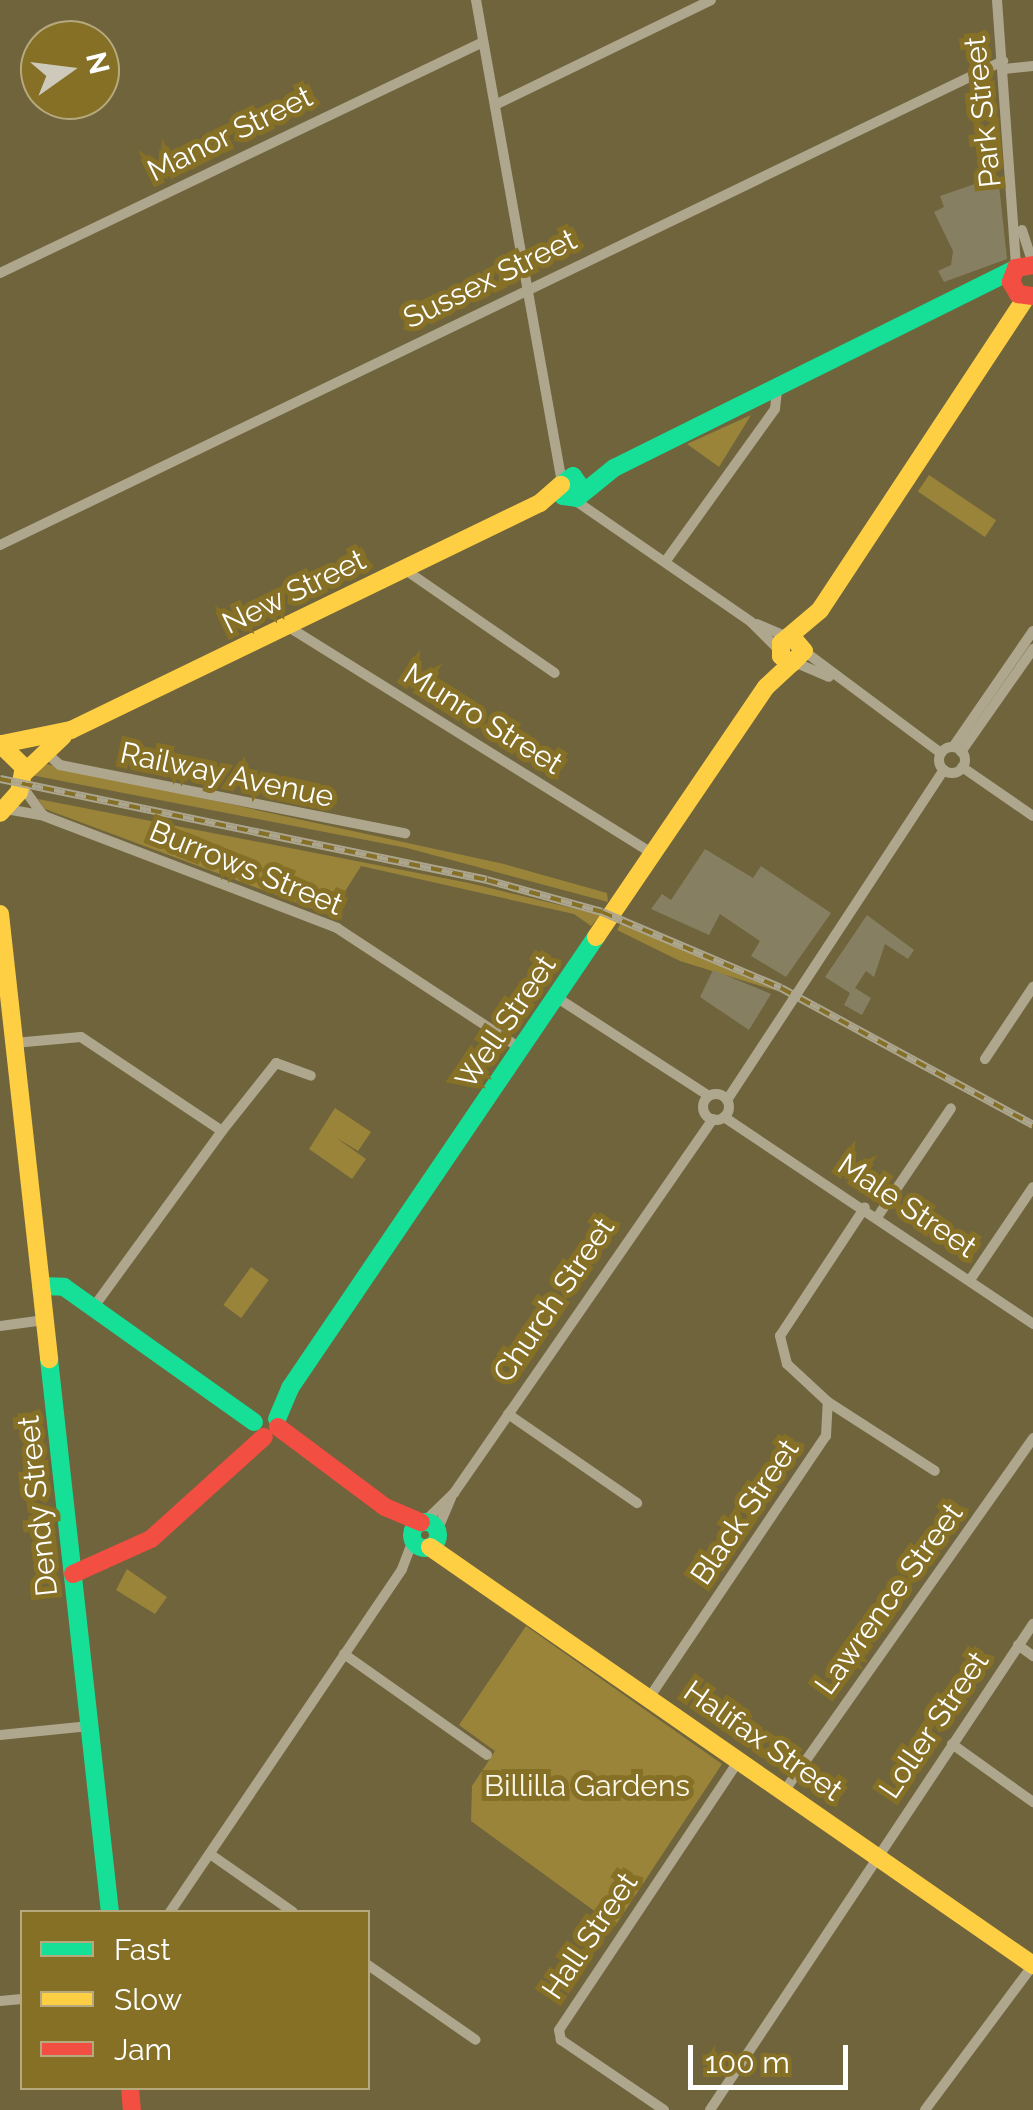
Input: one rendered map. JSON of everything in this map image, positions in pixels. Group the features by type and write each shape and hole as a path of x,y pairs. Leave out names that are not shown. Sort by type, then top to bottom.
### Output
{"street":[{"path":"476,0 558,453 572,487 603,519 941,753 957,750 1033,648"},
{"path":"495,105 711,0"},
{"name":"Park Street","path":"997,0 1023,293"},
{"name":"Manor Street","path":"0,273 483,42"},
{"name":"Sussex Street","path":"0,546 528,288 1004,65 1033,66"},
{"name":"New Street","path":"1,744 41,745 970,295 1023,293"},
{"name":"Well Street","path":"73,1574 151,1539 240,1460 266,1425 820,610 1023,293"},
{"path":"665,562 778,404 777,389"},
{"path":"756,399 761,426"},
{"path":"404,569 555,673"},
{"name":"Munro Street","path":"286,626 653,854"},
{"path":"1033,631 957,750 962,767 1033,816"},
{"path":"1,744 44,816"},
{"path":"2,815 41,745"},
{"name":"Railway Avenue","path":"41,745 58,764 406,833"},
{"path":"941,753 944,770 962,767"},
{"name":"Church Street","path":"171,1910 944,770"},
{"name":"Burrows Street","path":"2,815 44,816 337,928 521,1049"},
{"name":"Dendy Street","path":"0,914 110,1910"},
{"path":"985,1058 1033,988"},
{"name":"Male Street","path":"556,997 1033,1324"},
{"path":"14,1042 81,1037 222,1130"},
{"path":"93,1308 222,1130 276,1063 311,1076"},
{"path":"878,1216 951,1108"},
{"path":"970,1280 1033,1187"},
{"path":"864,1207 780,1336 787,1364 828,1402 934,1471"},
{"name":"Halifax Street","path":"41,1286 64,1287 266,1425 1033,1965"},
{"path":"0,1326 45,1320"},
{"name":"Black Street","path":"650,1695 822,1442 828,1402"},
{"path":"508,1414 637,1503"},
{"name":"Lawrence Street","path":"785,1790 1033,1438"},
{"name":"Loller Street","path":"710,2110 1033,1624"},
{"path":"1018,1645 1033,1656"},
{"path":"344,1654 487,1755"},
{"path":"0,1735 90,1726"},
{"path":"952,1744 1033,1802"},
{"name":"Hall Street","path":"664,2110 561,2040 558,2030 740,1758"},
{"path":"210,1854 290,1910"},
{"path":"370,1965 476,2040"},
{"path":"925,2110 941,2094 1033,1965"},
{"path":"936,2110 941,2094"}],"green space":[{"path":"751,415 719,467 687,444"},
{"path":"929,475 996,520 985,537 918,492"},
{"path":"46,764 504,864 607,893 608,902 407,848 31,775"},
{"path":"38,799 469,883 601,915 591,926 574,914 361,866 330,915 45,809"},
{"path":"621,923 777,991 680,961 617,930"},
{"path":"335,1108 371,1132 358,1151 335,1137 366,1159 352,1179 309,1149"},
{"path":"251,1267 269,1280 241,1318 223,1305"},
{"path":"127,1569 167,1597 155,1614 116,1590"},
{"name":"Billilla Gardens","path":"526,1626 722,1764 615,1926 471,1821 472,1786 495,1751 459,1725"}],"building":[{"path":"998,176 1007,259 944,282 938,271 951,265 953,251 934,212 944,207 940,196"},
{"path":"705,849 753,878 761,866 831,913 786,977 751,956 760,941 720,914 709,935 651,909 662,894 671,900"},
{"path":"867,915 914,950 908,959 885,944 874,977 866,971 855,988 871,998 862,1015 844,1005 850,993 825,977"},
{"path":"713,970 771,994 749,1030 700,997"}],"railway":[{"path":"0,779 487,880 602,912 781,988 1033,1125"}],"traffic: fast":[{"path":"583,490 573,476 561,485 563,496 577,498 614,468 1015,269"},
{"path":"277,1419 290,1388 596,937"},
{"path":"41,1286 64,1287 254,1422"},
{"path":"49,1359 110,1910"},
{"path":"425,1522 434,1526 438,1535 434,1544 425,1548 416,1544 412,1535 416,1526 425,1522"}],"traffic: slow":[{"path":"793,638 804,651 792,663 781,656 781,643 820,610 1026,297"},
{"path":"2,744 71,730 540,503 561,485"},
{"path":"596,937 766,687 792,663"},
{"path":"23,774 63,736"},
{"path":"0,744 24,767 19,792 0,813"},
{"path":"0,914 49,1359"},
{"path":"430,1547 1033,1965"}],"traffic: jam":[{"path":"1033,265 1016,268 1011,282 1018,294 1033,296"},
{"path":"278,1427 385,1507 421,1522"},
{"path":"73,1574 151,1539 264,1437"},
{"path":"130,2090 132,2110"}]}
